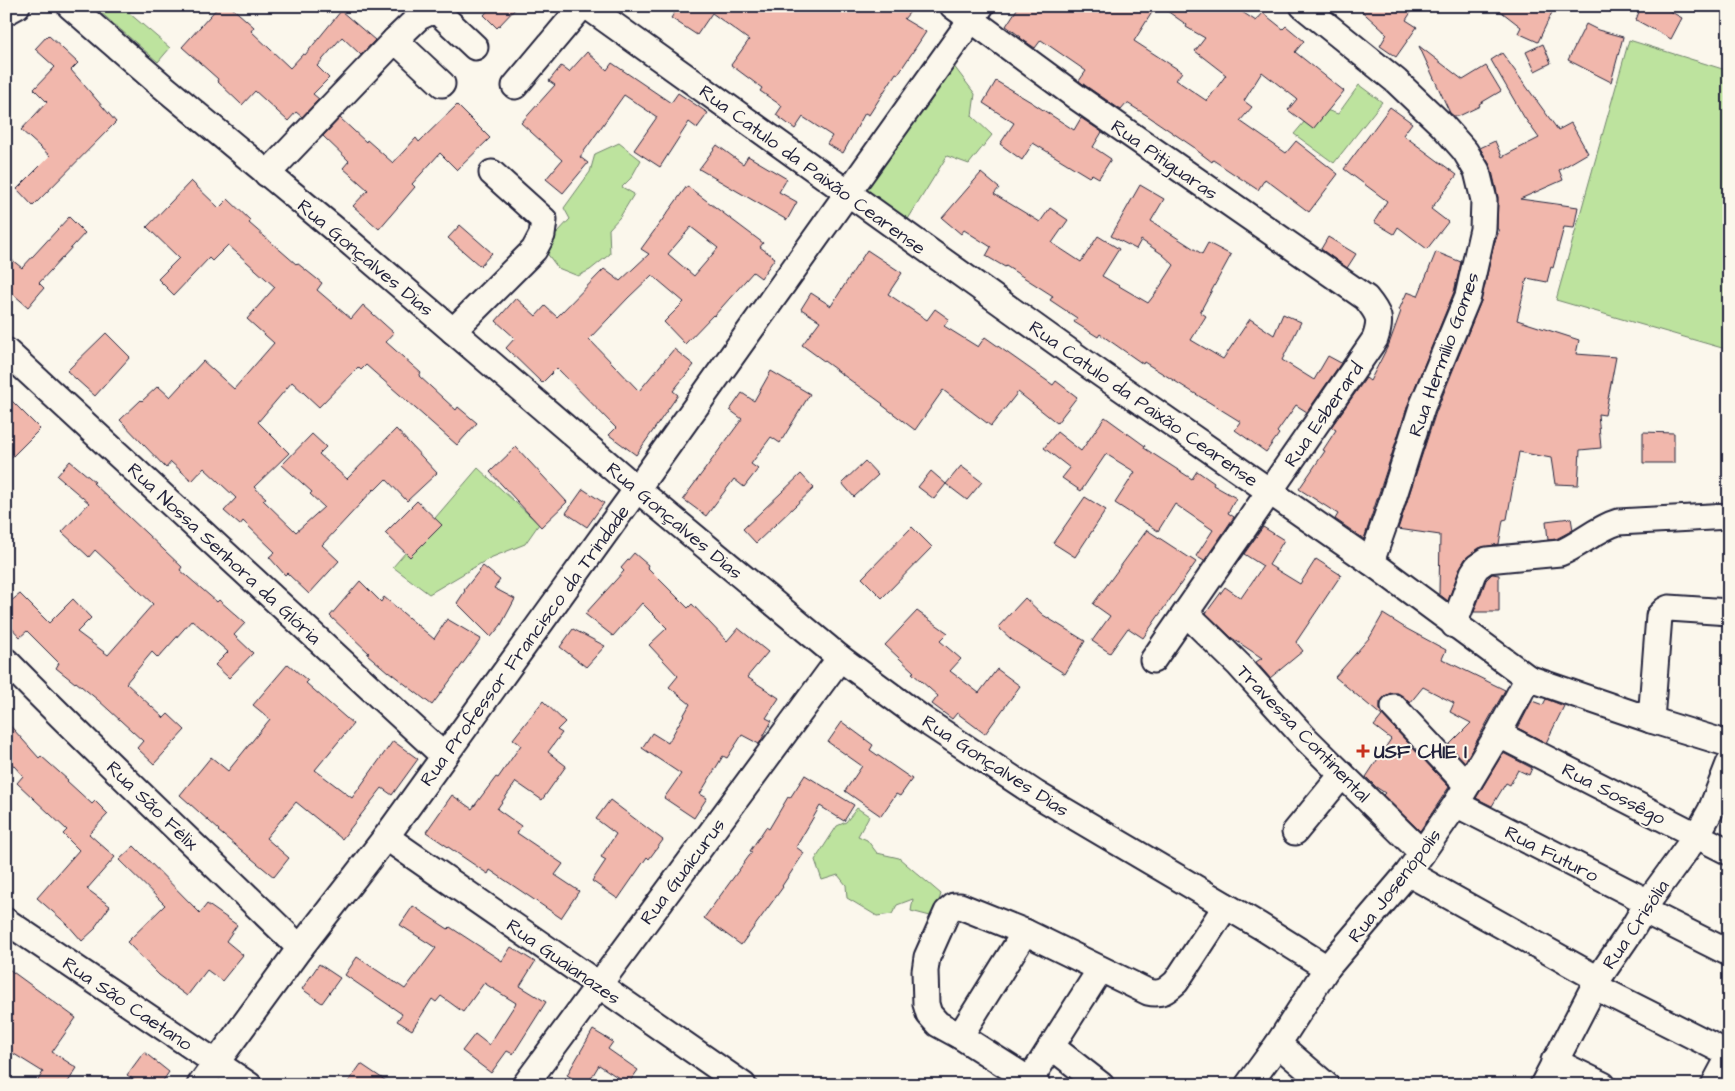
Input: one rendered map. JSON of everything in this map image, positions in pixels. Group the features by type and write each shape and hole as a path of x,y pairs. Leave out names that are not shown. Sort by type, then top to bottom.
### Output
{"street":[{"path":"6,12 17,6"},
{"name":"Rua Gonçalves Dias","path":"70,6 637,490 840,658 924,720 1036,794 1327,968"},
{"path":"515,86 582,6"},
{"name":"Rua Catulo da Paixão Cearense","path":"587,6 1091,367 1371,562 1528,678 1651,720 1729,744"},
{"name":"Rua Hermílio Gomes","path":"1303,6 1396,81 1442,125 1465,151 1477,171 1484,200 1483,229 1468,296 1422,407 1371,562"},
{"name":"Rua Professor Francisco da Trindade","path":"200,1085 300,948 386,837 637,490 848,194 969,11"},
{"name":"Rua Pitiguaras","path":"969,11 1078,98 1366,298 1377,312"},
{"path":"267,174 419,17 430,12 439,13 475,47"},
{"path":"395,40 442,84"},
{"path":"453,331 534,250 542,235 544,220 492,172"},
{"name":"Rua Esberard","path":"1153,660 1375,339 1379,326 1377,312"},
{"name":"Rua Nossa Senhora da Glória","path":"6,351 444,756"},
{"path":"1454,625 1473,574 1477,567 1487,560 1560,554 1609,524 1618,522 1729,516"},
{"path":"1651,720 1659,616 1661,613 1669,608 1729,612"},
{"name":"Travessa Continental","path":"1186,613 1239,665 1304,736 1422,853"},
{"name":"Rua Guaicurus","path":"525,1085 840,658"},
{"name":"Rua São Félix","path":"6,661 81,737 300,948"},
{"name":"Rua Josenópolis","path":"1248,1085 1278,1044 1327,968 1408,873 1422,853 1462,794 1498,734 1528,678"},
{"name":"Rua Futuro","path":"1394,707 1462,794 1729,954"},
{"name":"Rua Sossêgo","path":"1498,734 1729,852"},
{"name":"Rua Crisólia","path":"1543,1085 1596,982 1646,906 1697,835 1711,810 1729,764"},
{"path":"1295,832 1342,774"},
{"name":"Rua Guaianazes","path":"386,837 743,1085"},
{"path":"1408,873 1596,982 1729,1056 1714,1085"},
{"path":"1100,970 1051,1046 1033,1082 938,1024 929,1014 926,1004 925,971 927,957 947,912 954,906 960,906 1025,932 1100,970 1148,992 1157,994 1166,992 1176,982 1226,906"},
{"name":"Rua São Caetano","path":"7,923 249,1085"},
{"path":"960,1036 1025,932"},
{"path":"1278,1044 1326,1085"},
{"path":"1051,1046 1101,1085"},
{"path":"1554,1061 1603,1085"}],"green space":[{"path":"93,6 134,6 129,13 170,48 158,62"},
{"path":"1629,40 1729,71 1729,350 1556,300"},
{"path":"953,65 975,94 972,116 992,135 969,164 947,156 905,224 861,190"},
{"path":"1359,85 1382,102 1334,163 1294,134 1317,107 1338,114"},
{"path":"619,143 641,160 631,178 622,187 634,194 620,217 609,229 610,254 590,270 578,276 558,268 543,248 570,219 564,208 590,172 595,154"},
{"path":"478,468 539,524 525,544 490,558 429,594 393,567"},
{"path":"857,808 869,816 858,836 867,840 877,853 899,858 941,894 934,917 911,911 913,899 897,905 892,914 877,916 847,898 846,885 838,875 822,880 815,860 837,826 846,822"}],"building":[{"path":"219,6 230,6 254,27 251,31 290,68 303,54 305,55 341,11 375,40 361,55 342,37 317,66 329,78 313,94 319,99 302,117 296,112 288,121 255,91 242,105 217,81 218,79 182,47"},
{"path":"492,6 518,6 497,28 484,15"},
{"path":"679,6 915,6 904,19 926,32 898,74 896,73 869,115 865,113 843,153 827,144 832,136 803,117 795,129 776,115 782,106 760,91 762,88 731,65 749,40 712,13 697,35 671,18"},
{"path":"1019,6 1156,6 1134,41 1182,72 1176,80 1207,101 1226,75 1195,51 1205,38 1186,27 1187,25 1160,6 1233,6 1256,21 1263,13 1283,29 1286,26 1304,41 1295,52 1344,91 1313,129 1288,110 1297,99 1262,72 1244,101 1252,107 1240,121 1286,153 1296,141 1338,174 1309,212 1265,179 1258,190 1213,160 1212,162 1195,148 1127,103 1121,110 1086,86 1079,81 1086,71 1041,40 1035,48 1020,38 1006,26"},
{"path":"1356,6 1415,6 1406,20 1417,27 1396,57 1380,46 1387,34"},
{"path":"1494,6 1555,6 1538,42 1518,33 1521,27"},
{"path":"1641,6 1661,6 1682,18 1671,39 1636,20"},
{"path":"1586,24 1598,30 1623,37 1611,82 1568,60"},
{"path":"48,35 78,63 71,70 116,122 33,206 17,189 50,156 21,130 47,102 34,89 55,67 35,49"},
{"path":"1543,44 1551,63 1535,71 1526,52"},
{"path":"1419,46 1463,80 1486,66 1501,91 1479,104 1480,106 1459,116 1454,116 1450,113"},
{"path":"587,52 607,70 612,63 671,103 678,93 708,113 697,128 689,122 660,167 634,150 657,117 624,95 580,157 588,163 563,193 546,179 562,160 521,123 555,85 549,81 561,66 569,72"},
{"path":"1502,53 1558,130 1571,123 1588,153 1559,170 1563,180 1520,199 1578,207 1574,228 1564,227 1553,268 1551,267 1547,282 1527,278 1517,320 1579,340 1576,354 1616,357 1605,415 1598,414 1601,448 1580,450 1578,485 1555,484 1551,458 1519,452 1507,519 1503,520 1499,544 1479,548 1465,559 1448,601 1439,594 1440,535 1398,529 1436,412 1481,301 1494,244 1499,231 1497,228 1498,197 1491,167 1480,148 1495,141 1502,157 1539,138 1524,117 1491,60"},
{"path":"996,81 1074,130 1081,118 1102,132 1093,147 1111,159 1099,178 1092,174 1089,177 1033,143 1022,160 1000,144 1014,123 983,103"},
{"path":"457,105 490,138 457,170 440,153 412,184 415,187 379,229 353,206 368,190 343,168 349,161 323,136 340,118 393,163 416,138 419,142"},
{"path":"1390,107 1412,123 1403,135 1457,175 1431,209 1448,222 1427,249 1398,227 1394,234 1374,222 1387,201 1344,169"},
{"path":"717,145 743,164 748,156 787,179 779,192 797,202 787,220 699,169"},
{"path":"981,173 999,188 994,194 1040,222 1050,208 1068,220 1052,243 1081,262 1098,236 1119,249 1102,276 1148,303 1174,265 1162,254 1141,240 1136,249 1111,236 1140,185 1164,199 1151,221 1202,254 1208,243 1231,255 1200,312 1206,316 1191,340 1223,359 1250,319 1274,335 1283,314 1301,322 1282,360 1314,380 1328,356 1341,363 1307,412 1296,405 1266,452 1235,430 1241,422 1144,362 1143,364 1100,334 1098,337 1074,322 1077,318 1050,300 1053,296 1006,266 986,256 991,247 964,230 961,234 942,218"},
{"path":"191,181 219,208 228,199 251,221 249,223 296,264 322,283 317,290 351,319 363,305 394,333 386,342 421,373 419,376 456,410 458,407 477,423 457,445 366,365 361,370 358,367 319,407 292,382 258,422 289,453 254,487 266,498 263,500 296,532 324,507 310,494 312,492 282,465 312,434 326,447 319,454 347,479 396,429 437,473 407,501 386,479 374,489 322,545 339,561 309,594 287,573 285,575 269,557 275,552 243,521 240,525 224,511 236,498 204,468 192,481 171,462 166,468 120,420 158,386 170,397 203,361 234,389 274,343 247,319 275,287 228,245 212,261 209,258 174,295 158,279 179,258 147,227"},
{"path":"687,186 763,243 760,247 775,258 761,278 753,272 714,316 685,344 664,322 684,302 652,275 589,339 639,391 674,349 694,365 673,391 678,395 636,455 609,435 616,428 557,368 542,383 506,348 515,338 496,321 516,298 536,316 545,306 557,317 604,269 620,281 649,254 641,249","holes":["691,227 718,248 694,276 668,254"]},
{"path":"69,217 85,233 39,283 44,288 28,307 6,288 6,255 22,268"},
{"path":"460,225 492,253 480,266 448,238"},
{"path":"1328,237 1356,254 1347,268 1321,249"},
{"path":"867,250 902,273 888,294 927,320 935,309 949,319 944,326 978,347 985,337 1053,385 1056,381 1077,397 1057,423 1018,392 991,426 943,390 915,430 883,404 802,345 820,321 801,309 811,293 831,306"},
{"path":"1436,252 1461,262 1454,292 1409,402 1364,539 1335,519 1338,514 1299,489 1325,451 1323,450 1336,430 1331,427 1366,378 1370,381 1389,344 1401,311 1399,310 1407,292 1418,296"},
{"path":"106,333 130,357 95,396 67,371"},
{"path":"771,371 810,394 780,443 771,437 751,464 758,469 744,487 734,479 706,516 683,499 742,419 730,410 742,393 754,401"},
{"path":"6,395 40,429 6,463"},
{"path":"1105,417 1145,446 1144,448 1192,479 1197,471 1214,483 1213,485 1236,498 1228,513 1234,517 1204,561 1196,556 1213,530 1175,504 1158,531 1115,503 1135,472 1106,454 1081,491 1062,478 1070,468 1044,448 1057,432 1081,451"},
{"path":"1643,432 1674,433 1674,463 1643,463"},
{"path":"516,447 567,502 541,527 490,472"},
{"path":"70,461 95,482 93,483 182,567 180,570 245,623 234,635 253,653 229,678 215,665 228,652 192,620 158,658 152,652 126,683 164,718 168,714 185,730 154,764 137,748 143,741 98,700 56,668 59,663 27,631 20,637 6,622 6,605 20,594 49,623 73,599 91,618 77,632 108,655 153,604 95,550 89,557 62,532 89,503 57,476"},
{"path":"865,461 878,475 854,497 842,483"},
{"path":"961,466 982,482 967,500 946,484"},
{"path":"931,471 946,484 934,499 918,487"},
{"path":"801,474 814,488 756,543 743,529"},
{"path":"583,489 604,503 587,527 566,513"},
{"path":"1085,497 1106,510 1075,557 1053,543"},
{"path":"417,501 442,525 410,557 385,533"},
{"path":"1571,518 1573,530 1556,539 1548,540 1546,521"},
{"path":"912,527 932,547 882,598 862,578"},
{"path":"1263,527 1284,540 1269,565 1300,584 1316,559 1341,575 1296,642 1303,651 1270,678 1256,662 1262,658 1232,638 1206,613 1225,587 1241,598 1263,566 1244,554"},
{"path":"1147,530 1196,562 1143,638 1128,628 1110,653 1092,641 1110,616 1093,604"},
{"path":"634,553 648,565 647,567 688,608 692,604 727,641 738,628 768,652 747,677 779,698 766,718 772,721 759,744 742,735 727,758 723,756 700,794 707,798 694,818 664,798 681,774 642,748 652,733 668,743 690,704 669,687 678,676 649,645 667,628 642,603 613,636 585,614 624,571 621,568"},
{"path":"483,566 500,580 494,588 515,599 501,625 491,637 457,603 464,590"},
{"path":"1492,574 1499,575 1499,612 1474,612 1486,580"},
{"path":"360,581 381,602 384,597 434,639 447,619 481,639 432,705 367,654 369,653 330,616"},
{"path":"1025,598 1043,615 1085,641 1065,674 1012,640 998,627"},
{"path":"917,611 948,633 940,641 961,659 950,671 979,693 997,669 1020,686 985,734 957,713 952,719 932,704 938,696 885,645"},
{"path":"1383,614 1446,650 1442,659 1505,690 1465,762 1449,745 1471,723 1450,712 1454,703 1423,687 1410,703 1398,693 1391,693 1385,696 1380,702 1380,710 1384,717 1449,787 1420,831 1383,795 1385,793 1366,777 1391,739 1374,726 1382,716 1335,677 1370,637"},
{"path":"573,629 605,646 586,667 560,647"},
{"path":"288,664 308,681 306,683 353,724 315,770 352,798 393,741 418,759 392,795 382,788 342,839 296,802 266,838 289,858 274,877 218,831 180,795 211,757 228,771 270,719 253,705"},
{"path":"1546,699 1564,706 1546,743 1518,728 1532,701 1543,705"},
{"path":"543,701 565,722 557,730 562,733 548,752 566,766 542,800 516,782 497,809 521,826 517,833 563,864 555,875 579,891 561,918 490,870 488,874 426,832 452,795 472,809 496,777 498,778 521,745 513,739"},
{"path":"6,721 39,758 41,756 92,804 95,801 108,814 89,834 115,857 87,889 110,906 96,928 82,941 68,925 37,898 79,850 63,834 67,830 17,783 23,776 6,757"},
{"path":"842,722 873,745 870,750 912,779 900,796 896,794 881,816 845,791 862,766 828,742"},
{"path":"1503,753 1532,768 1529,775 1518,770 1510,785 1506,783 1492,806 1476,798"},
{"path":"805,775 854,805 844,821 820,806 796,847 804,853 783,887 741,945 704,918 752,852 750,851 766,827 769,829 788,797 790,798"},
{"path":"610,800 663,840 649,859 647,857 618,899 592,881 606,860 601,857 616,834 596,819"},
{"path":"134,846 200,913 207,904 237,925 226,941 243,955 222,981 207,970 187,996 159,975 127,942 165,905 119,860"},
{"path":"413,906 448,929 450,927 502,961 511,947 535,962 520,986 546,1002 513,1054 507,1051 491,1073 462,1051 475,1034 489,1045 516,1003 484,983 463,1012 441,996 436,1002 432,999 412,1030 397,1021 402,1014 345,975 357,957 405,989 436,948 400,925"},
{"path":"319,964 340,978 322,1003 302,989"},
{"path":"6,967 76,1018 52,1052 77,1068 66,1085 35,1085 43,1072 6,1049"},
{"path":"593,1030 613,1042 608,1049 638,1070 628,1084 599,1065 587,1085 567,1075"},
{"path":"144,1052 169,1072 160,1085 141,1085 127,1075"},
{"path":"361,1064 392,1085 346,1085"}],"place":[{"name":"USF CHIE I","path":"1363,751"}]}
